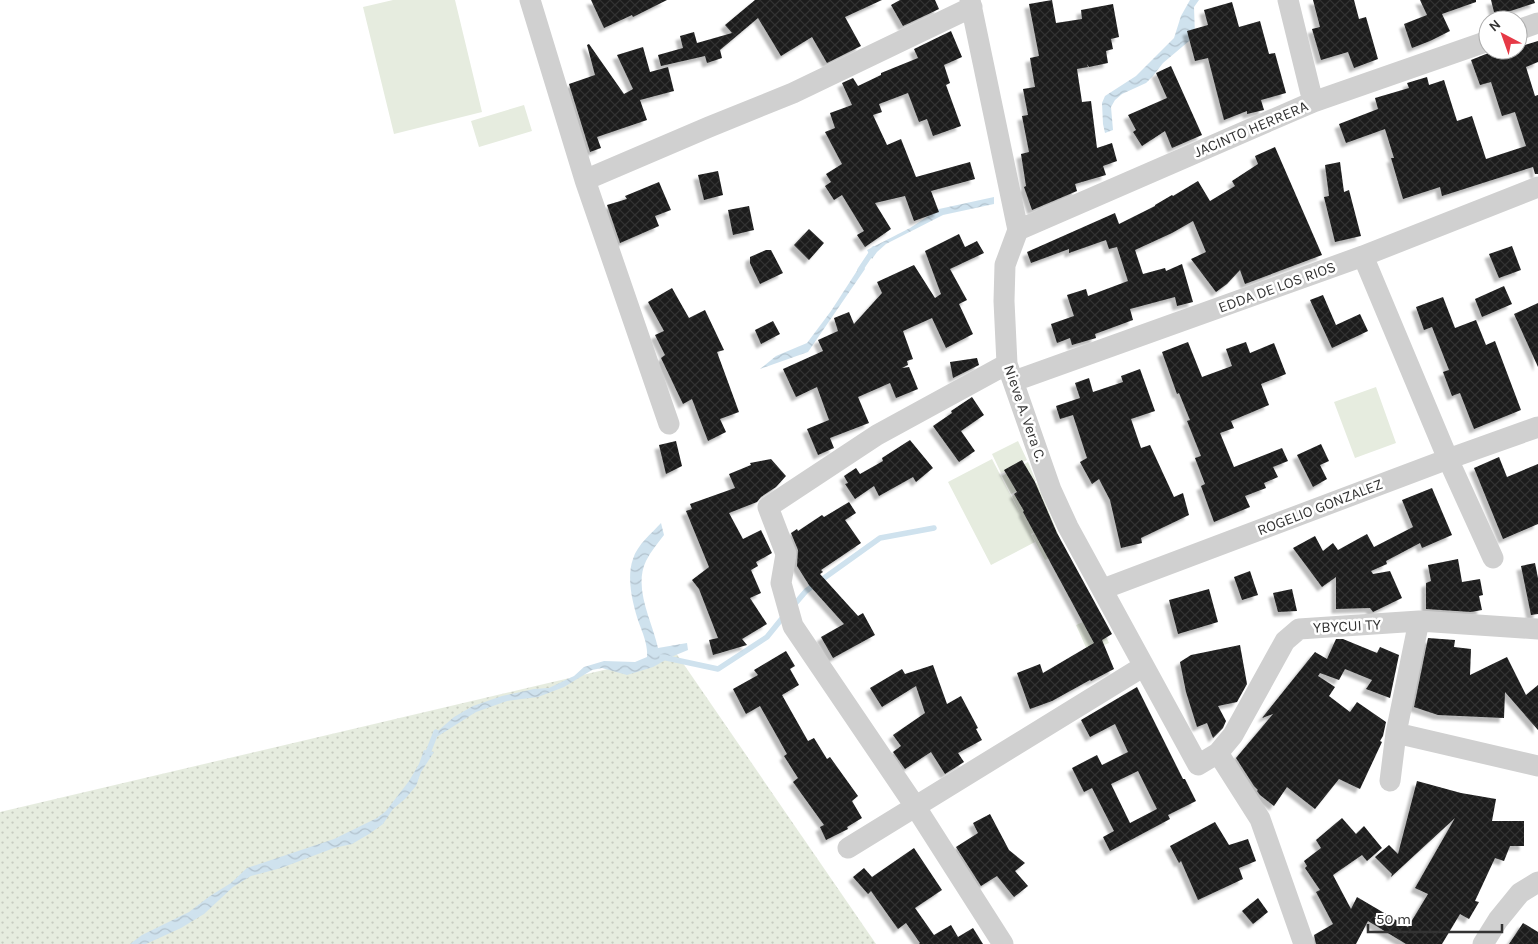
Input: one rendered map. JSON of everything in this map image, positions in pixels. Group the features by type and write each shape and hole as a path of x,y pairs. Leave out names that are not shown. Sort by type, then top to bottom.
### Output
{"street":[{"path":"530,0 584,180 669,424"},
{"path":"1288,0 1313,102"},
{"path":"584,180 708,127 793,94 971,3 1018,230"},
{"name":"JACINTO HERRERA","path":"1018,230 1313,102 1478,44"},
{"name":"EDDA DE LOS RIOS","path":"915,806 793,626 781,582 786,554 768,507 877,435 1011,372 1364,256 1538,187"},
{"name":"Nieve A. Vera C.","path":"1018,230 1005,265 1004,301 1011,372 1051,490 1068,527 1198,766"},
{"path":"1364,256 1448,459 1494,558"},
{"name":"ROGELIO GONZALEZ","path":"1103,589 1448,459 1538,428"},
{"path":"1390,781 1396,733 1419,622"},
{"name":"YBYCUI TY","path":"1198,766 1218,752 1233,735 1285,641 1299,629 1419,622 1538,629"},
{"path":"848,848 1144,666"},
{"path":"1396,733 1538,766"},
{"path":"1218,752 1260,819 1304,944"},
{"path":"915,806 1003,944"},
{"path":"1483,944 1498,920 1520,893 1538,882"}],"shaded area":[{"path":"393,0 455,0 482,112 394,134 363,7"},
{"path":"524,105 532,131 479,147 471,121"},
{"path":"1376,387 1396,443 1355,458 1334,402"},
{"path":"1018,441 1027,460 1001,473 992,454"},
{"path":"992,459 1022,517 1012,496 1037,483 1065,551 1045,560 1032,535 1048,526 1031,534 1035,542 991,565 948,482"},
{"path":"1028,462 1036,481 1011,494 1002,476"},
{"path":"1097,616 1109,643 1088,652 1076,625"},
{"path":"676,653 876,944 0,944 0,812"}],"water":[{"path":"1190,0 1199,0 1194,7 1195,36 1163,63 1146,83 1122,94 1115,100 1111,107 1113,130 1105,133 1102,103 1105,96 1136,76 1174,38 1181,16"},
{"path":"994,197 994,204 943,215 886,244 872,259 867,250 910,228 939,209"},
{"path":"862,263 865,269 808,352 760,369 776,356 807,343 831,311"},
{"path":"661,523 664,535 648,557 643,571 642,582 645,604 658,648 687,643 688,650 653,667 627,675 602,668 592,670 564,687 538,697 507,701 476,712 435,738 432,736 454,717 473,706 502,696 534,689 549,688 574,676 584,667 604,661 635,662 647,657 646,644 633,600 630,574 633,559 638,549"},
{"path":"424,750 434,752 421,772 416,786 393,809 383,824 369,834 352,844 334,848 281,868 251,876 233,887 204,914 181,928 146,944 130,944 142,935 189,912 231,883 247,868 334,839 377,818 386,811 409,781 419,764"}],"building":[{"path":"591,0 667,0 633,17 632,15 604,28"},
{"path":"755,0 882,0 845,17 861,46 827,63 812,37 781,56 758,18 720,50 722,58 707,63 705,56 661,66 658,55 683,48 680,36 694,32 697,43 732,33 725,25"},
{"path":"900,0 935,0 939,9 903,26 891,5"},
{"path":"1052,0 1056,23 1082,19 1081,10 1113,4 1119,37 1111,39 1113,49 1106,51 1108,63 1089,67 1087,64 1088,67 1077,69 1082,102 1091,101 1097,148 1112,143 1117,161 1103,166 1106,175 1075,184 1077,191 1032,210 1024,187 1026,186 1021,154 1029,152 1022,116 1028,115 1023,89 1035,87 1030,58 1039,56 1029,4"},
{"path":"1313,0 1354,0 1359,19 1366,17 1378,59 1354,68 1348,52 1321,60 1312,29 1320,27"},
{"path":"1420,0 1476,0 1476,2 1442,14 1450,31 1412,48 1404,24 1427,15"},
{"path":"1491,0 1534,0 1535,3 1513,10 1494,10"},
{"path":"1232,2 1239,27 1260,21 1269,54 1275,53 1286,93 1261,100 1264,110 1247,114 1247,111 1224,120 1208,58 1195,61 1187,31 1208,25 1204,10"},
{"path":"951,31 962,57 944,65 950,83 946,85 961,126 933,136 927,119 919,122 908,93 879,104 882,112 873,115 887,145 901,139 916,177 970,162 975,179 931,191 939,212 914,221 905,196 875,203 891,229 865,247 857,235 864,231 842,195 834,200 825,186 831,182 826,174 842,164 825,132 835,128 830,113 852,105 842,83 853,78 858,86 881,75 881,73 918,58 914,49"},
{"path":"1538,41 1538,62 1526,67 1535,96 1538,95 1538,174 1535,174 1533,167 1442,196 1440,187 1403,199 1385,129 1346,143 1339,124 1378,109 1375,98 1409,88 1407,83 1427,77 1429,85 1444,80 1457,121 1472,116 1486,159 1526,146 1515,112 1502,116 1491,82 1480,85 1471,60 1478,57 1478,60 1528,60 1528,44"},
{"path":"589,44 624,94 633,89 617,55 643,47 650,72 668,67 674,91 640,100 647,120 597,137 601,148 590,152 569,84 595,75 587,45"},
{"path":"1171,66 1202,135 1172,148 1165,131 1142,146 1133,132 1136,130 1128,115 1167,98 1156,73"},
{"path":"1275,147 1322,255 1245,284 1240,270 1227,284 1216,292 1191,259 1206,252 1193,221 1135,250 1143,274 1165,268 1166,271 1182,264 1193,302 1177,306 1175,297 1130,309 1133,320 1095,334 1096,338 1072,345 1070,338 1057,343 1051,324 1074,316 1067,295 1086,289 1088,296 1128,281 1117,247 1109,249 1106,240 1069,253 1069,249 1031,263 1027,252 1115,213 1119,224 1198,181 1210,201 1235,186 1232,181 1258,164 1255,156"},
{"path":"1340,162 1344,192 1349,190 1361,236 1335,242 1324,197 1329,196 1325,165"},
{"path":"718,171 723,195 704,200 698,175"},
{"path":"659,182 671,210 655,216 659,226 620,243 607,205 627,199 625,196"},
{"path":"749,206 754,230 733,235 728,210"},
{"path":"809,229 824,243 809,260 794,245"},
{"path":"959,234 965,247 977,241 984,253 950,269 967,300 959,304 973,334 946,348 932,318 903,331 913,359 907,361 908,365 902,368 909,367 918,389 896,398 890,383 858,397 869,423 830,438 834,448 818,455 807,429 829,420 817,387 796,397 783,369 823,351 818,340 838,331 834,318 849,312 854,324 882,293 877,282 914,265 935,298 941,294 925,251"},
{"path":"1512,246 1521,270 1499,278 1489,254"},
{"path":"766,250 771,250 783,273 760,284 750,263 750,257"},
{"path":"1504,286 1512,304 1482,317 1475,299"},
{"path":"672,288 689,318 705,310 724,350 717,352 739,412 720,419 726,432 708,441 692,399 683,404 661,358 665,355 655,335 664,331 648,302"},
{"path":"1323,295 1336,325 1360,314 1368,331 1332,348 1310,300"},
{"path":"1443,297 1455,328 1476,320 1486,345 1495,341 1521,410 1474,429 1460,393 1452,396 1443,372 1449,370 1432,327 1424,330 1416,307"},
{"path":"1538,303 1538,367 1514,314"},
{"path":"773,321 780,334 761,344 755,330"},
{"path":"1188,342 1202,377 1232,366 1226,349 1246,342 1250,353 1274,343 1286,374 1261,384 1269,405 1231,421 1234,428 1220,433 1234,467 1282,448 1288,461 1273,467 1278,477 1264,483 1266,488 1245,496 1250,507 1214,522 1201,486 1205,484 1195,458 1201,456 1187,421 1190,420 1179,393 1177,394 1162,352"},
{"path":"977,358 979,365 953,378 950,362"},
{"path":"1140,369 1155,411 1131,419 1141,448 1150,445 1174,497 1183,493 1189,515 1141,538 1142,543 1121,548 1110,500 1099,479 1092,484 1080,462 1087,458 1073,415 1060,419 1056,406 1080,398 1075,383 1089,378 1093,392 1123,382 1121,376"},
{"path":"972,397 984,415 961,431 975,451 959,462 933,426"},
{"path":"910,440 933,468 916,482 913,477 879,496 874,486 855,499 845,484 848,483 844,476 856,468 860,474 883,461 882,458"},
{"path":"676,441 682,466 666,474 659,445"},
{"path":"1321,444 1329,461 1320,465 1327,479 1313,487 1297,455"},
{"path":"1499,457 1507,477 1538,464 1538,524 1503,539 1474,468"},
{"path":"771,459 786,476 776,487 757,502 729,513 743,539 761,530 772,553 756,562 758,566 751,570 761,593 750,598 767,624 742,639 747,645 713,655 709,640 718,638 699,589 692,580 709,567 686,511 692,509 690,504 735,488 729,474 751,465 750,463"},
{"path":"1022,460 1035,482 1057,533 1112,634 1102,640 1114,669 1052,701 1030,709 1017,673 1040,664 1043,673 1094,643 1023,512 1014,494 1017,492 1004,470"},
{"path":"1432,488 1452,535 1422,548 1420,543 1386,561 1387,564 1371,571 1373,574 1390,571 1402,598 1373,612 1370,608 1336,609 1336,577 1322,587 1293,548 1315,536 1323,551 1333,543 1338,550 1367,534 1374,547 1413,527 1402,500"},
{"path":"849,502 856,513 845,520 861,543 821,570 823,572 820,574 858,616 863,613 875,635 833,658 821,637 844,624 809,585 797,566 798,550 791,533 797,529 798,531 822,515 824,517"},
{"path":"1458,559 1462,582 1480,579 1483,595 1479,596 1482,610 1471,612 1426,609 1426,583 1431,581 1428,565"},
{"path":"1535,563 1538,578 1538,614 1531,615 1521,566"},
{"path":"1250,571 1258,595 1242,600 1234,577"},
{"path":"1209,589 1218,622 1178,634 1169,600"},
{"path":"1292,589 1297,611 1278,612 1273,593"},
{"path":"1428,638 1455,640 1454,647 1471,649 1470,675 1507,657 1526,695 1538,685 1538,730 1505,692 1504,718 1438,715 1414,707"},
{"path":"1336,639 1343,639 1377,653 1380,647 1399,655 1390,698 1366,689 1372,680 1345,669 1339,680 1320,673 1318,676 1335,687 1329,696 1350,712 1357,702 1386,722 1380,741 1382,742 1360,789 1339,779 1315,809 1287,787 1274,806 1260,795 1236,758 1273,714 1262,718 1315,652 1327,659"},
{"path":"1240,645 1247,684 1237,702 1218,706 1226,721 1223,728 1213,738 1207,723 1197,727 1186,692 1180,662 1191,655"},
{"path":"786,651 795,666 790,669 799,685 782,695 808,741 814,738 827,759 830,757 858,796 852,801 862,818 847,827 848,829 826,840 820,827 824,825 793,782 798,778 784,756 787,754 760,706 746,714 733,689 758,675 754,670"},
{"path":"933,665 947,704 961,696 978,728 976,729 982,740 958,753 964,762 945,774 931,752 905,769 893,752 901,746 893,735 925,713 916,686 882,707 870,688 902,669 905,674"},
{"path":"1137,687 1196,801 1168,815 1170,819 1110,851 1103,837 1114,831 1092,788 1084,792 1072,768 1097,755 1102,765 1128,752 1115,724 1090,737 1081,720","holes":["1138,771 1157,809 1130,823 1111,784"]},
{"path":"1417,781 1461,793 1496,799 1492,821 1524,821 1524,846 1510,846 1504,861 1495,858 1475,901 1479,902 1469,919 1460,914 1442,944 1406,944 1368,921 1356,944 1316,944 1314,935 1333,924 1316,892 1320,890 1305,868 1307,866 1304,861 1321,848 1316,840 1342,818 1356,834 1364,826 1382,848 1367,861 1362,855 1333,875 1351,909 1357,897 1408,927 1428,894 1415,888 1455,818 1391,877 1392,874 1375,857 1389,845 1398,854"},
{"path":"990,814 1009,850 1025,863 1015,871 1028,886 1014,897 997,876 981,886 956,847 978,833 973,823"},
{"path":"1215,822 1229,845 1248,839 1256,861 1239,868 1243,879 1198,900 1181,861 1179,863 1170,846"},
{"path":"914,848 942,890 915,908 934,935 951,925 958,937 973,928 983,944 919,944 906,923 898,929 871,891 868,894 853,877 864,868 872,877"},
{"path":"1258,898 1268,912 1253,924 1242,911"},
{"path":"1523,923 1538,932 1538,944 1509,944"}],"waterway":[{"path":"860,270 874,249"},
{"path":"794,605 806,591 880,538 934,528"},
{"path":"662,657 718,669 767,637 784,616"},
{"path":"426,758 436,732"}]}
